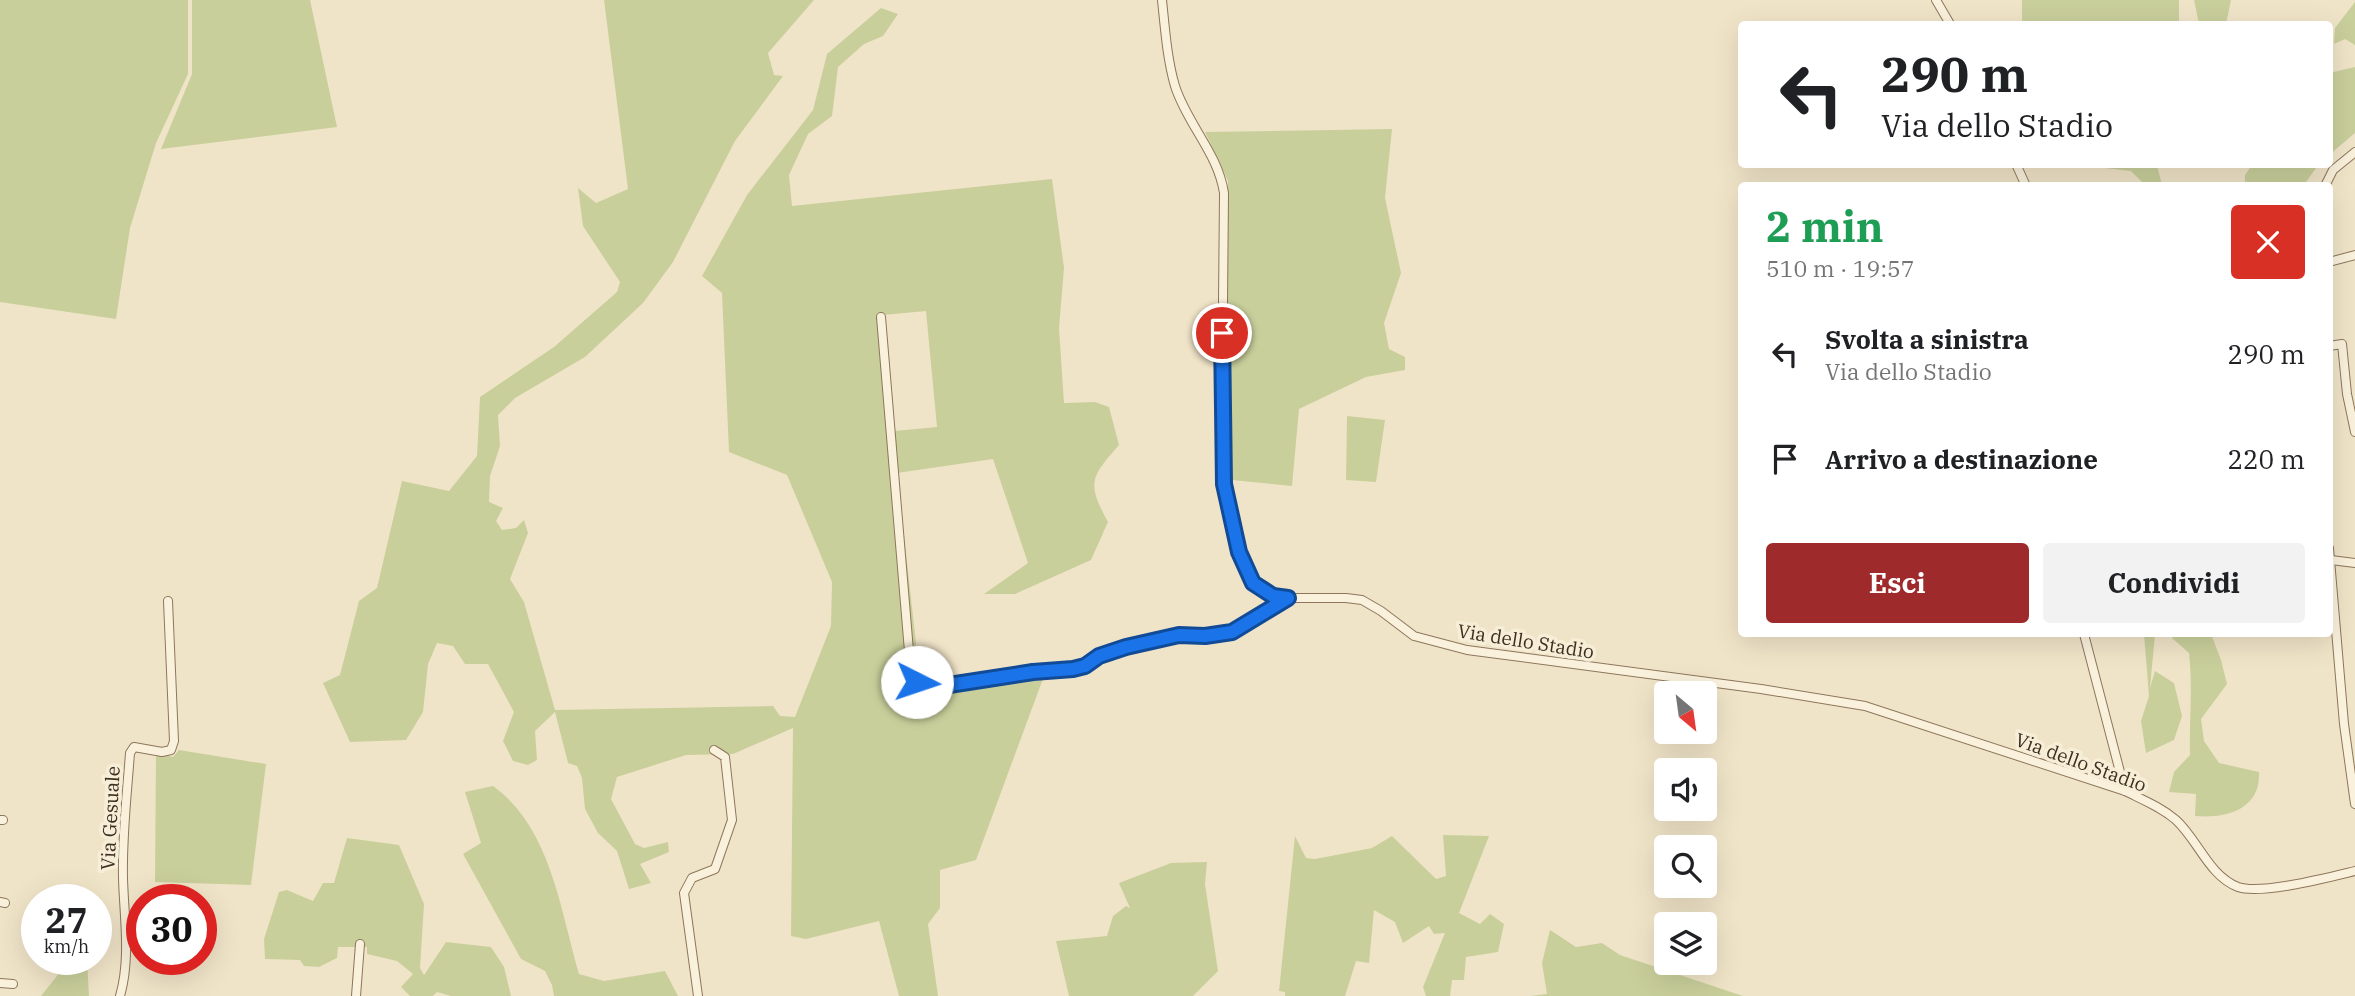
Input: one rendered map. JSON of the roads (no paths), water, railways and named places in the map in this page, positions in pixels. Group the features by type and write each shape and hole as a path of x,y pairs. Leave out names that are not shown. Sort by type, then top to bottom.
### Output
{"street":[{"name":"Via dello Stadio","path":"1162,0 1175,85 1189,118 1221,174 1224,193 1224,486 1239,552 1253,583 1273,596 1362,600 1414,636 1467,650 1761,689 1865,706 2125,791 2160,808 2176,820 2220,875 2238,887 2253,889 2297,884 2355,871"},
{"path":"1936,0 1948,21"},
{"path":"2327,182 2333,170 2355,152"},
{"path":"2333,261 2355,255"},
{"path":"881,317 911,675 917,682 931,687 1073,669 1126,647 1179,635 1205,636 1232,632 1288,598"},
{"path":"2333,345 2342,344 2355,432"},
{"path":"2333,560 2355,563"},
{"path":"2333,585 2344,724 2355,804"},
{"name":"Via Gesuale","path":"120,996 127,927 123,877 130,753 134,747 171,750 174,741 168,601"},
{"path":"2085,637 2125,791"},
{"path":"698,996 684,893 692,878 715,869 732,820 725,757 715,750"},
{"path":"356,996 360,944"},
{"path":"0,983 13,984"}]}
